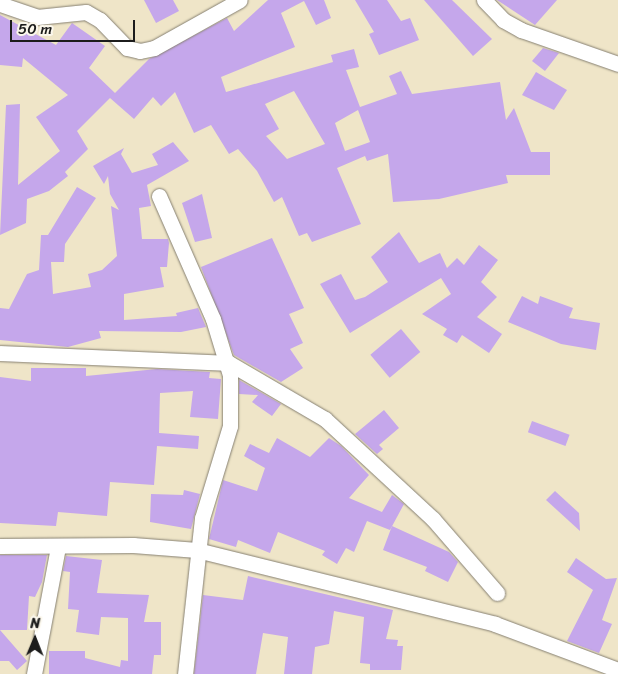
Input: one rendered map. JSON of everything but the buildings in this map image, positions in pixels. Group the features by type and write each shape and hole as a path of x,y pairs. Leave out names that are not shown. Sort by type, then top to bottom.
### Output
{"street":[{"path":"0,4 37,17 86,12 100,20 127,48 140,50 154,48 240,0"},
{"path":"484,0 503,20 521,30 618,64"},
{"path":"160,196 229,362 230,426 211,476 197,550 185,674"},
{"path":"0,353 229,362 325,419 432,519 497,593"},
{"path":"0,546 133,545 197,550 495,624 618,670"},
{"path":"34,674 58,547"}]}
